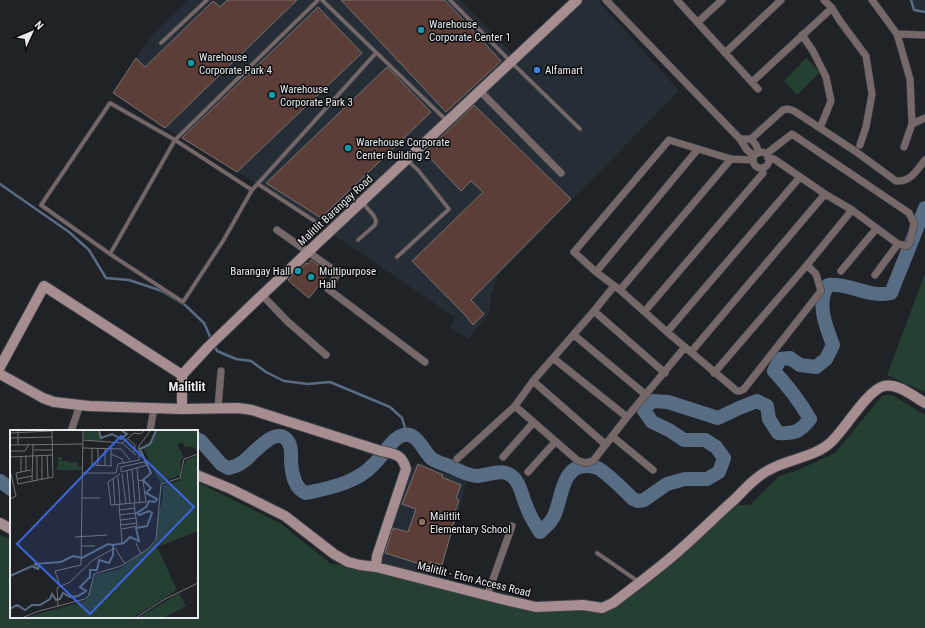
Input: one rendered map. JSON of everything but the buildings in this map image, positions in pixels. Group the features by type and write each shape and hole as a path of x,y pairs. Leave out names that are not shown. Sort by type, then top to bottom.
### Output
{"street":[{"name":"Malitlit Barangay Road","path":"182,376 262,295 577,0"},
{"path":"606,0 740,139 747,150 760,156 774,159 825,194 852,210 898,244 907,246 910,242 914,223 909,213 792,134 760,156 754,163 757,167 763,168"},
{"path":"677,0 758,89"},
{"path":"698,22 722,0"},
{"path":"725,53 781,0"},
{"path":"824,0 832,8 866,56 872,94 866,127 860,145"},
{"path":"872,0 897,34 910,79 912,124 904,147"},
{"path":"752,82 832,8"},
{"path":"897,34 925,35"},
{"path":"802,35 826,77 831,102 820,128"},
{"path":"480,91 560,173"},
{"path":"740,139 751,139 783,110 788,109 794,111 855,151 896,181 903,182 910,178 925,160"},
{"path":"912,124 925,118"},
{"path":"645,311 763,173 763,168 768,164 760,156 756,145 751,139"},
{"path":"760,156 731,159 669,140 574,252 596,272 645,311 714,373 737,391 744,389 821,291 816,274 807,265"},
{"path":"596,272 698,149"},
{"path":"457,459 515,406 533,381 594,311 617,288 731,159"},
{"path":"667,332 800,177"},
{"path":"515,406 577,460 585,462 593,461 627,417 665,373 688,350 825,194"},
{"path":"714,373 852,210"},
{"path":"840,271 876,228"},
{"path":"277,230 338,273 328,289 425,362"},
{"path":"875,275 898,244"},
{"path":"0,367 44,286 182,376 182,409"},
{"path":"262,295 287,322 326,355"},
{"path":"594,311 665,373"},
{"path":"574,335 646,395"},
{"path":"553,358 627,417"},
{"path":"218,408 221,371"},
{"path":"0,374 42,398 54,402 80,405 154,408 238,408 252,410 398,455 402,459 406,469 377,556 376,567"},
{"path":"533,381 605,444"},
{"name":"Malitlit - Eton Access Road","path":"198,474 231,488 285,516 334,554 348,562 376,567 487,596 536,607 576,605 602,608 613,603 681,549 757,477 773,467 821,450 830,443 841,432 870,395 876,390 884,386 892,386 901,389 925,403"},
{"path":"71,430 80,405"},
{"path":"150,430 154,408"},
{"path":"503,457 533,423"},
{"path":"612,436 653,470"},
{"path":"528,472 555,442"},
{"path":"0,523 10,529"},
{"path":"487,596 512,526"}],"lane":[{"path":"161,43 207,0"},
{"path":"110,254 175,140 318,0"},
{"path":"322,0 447,121"},
{"path":"450,0 580,130"},
{"path":"252,190 175,140 110,103 41,205 110,254 183,302 223,241 252,190 376,53"},
{"path":"397,257 449,209 418,170 406,159"},
{"path":"258,184 316,222"},
{"path":"358,240 375,225 376,221 374,216 362,201"},
{"path":"597,553 640,582"}],"shaded area":[{"path":"188,0 460,0 512,53 570,0 598,0 679,91 498,275 491,296 490,311 469,339 450,328 455,317 273,194 165,128 113,93 153,34"},
{"path":"912,0 925,0 925,12 914,10"},
{"name":"Malitlit Elementary School","path":"419,463 467,482 438,582 375,562 409,470"}],"green space":[{"path":"806,58 820,72 797,95 784,81"},
{"path":"925,274 925,392 887,375"},
{"path":"892,395 925,415 925,628 0,628 0,535 10,539 10,618 198,618 198,482 280,523 331,564 360,566 500,602 563,606 603,612 625,599 654,578 736,505 750,505 779,476 798,470 835,453 882,396"}],"waterway":[{"path":"911,0 914,10 925,12"},
{"path":"0,184 69,232 89,250 106,278 129,280 162,291 185,305 204,323 212,341"},
{"path":"198,440 221,464 228,468 240,464 259,447 272,438 278,436 284,437 291,448 291,466 294,480 299,488 306,493 342,484 359,476 374,464 397,438 406,435 411,436 419,442 432,459 470,475 477,476 497,472 510,475 518,484 532,519 540,532 550,523 553,518 567,478 578,467 588,466 598,468 633,499 638,501 644,500 667,484 685,479 707,479 719,472 724,458 716,447 705,440 684,440 669,430 652,422 643,409 653,401 668,402 718,418 757,401 767,406 769,419 778,433 788,433 800,429 810,419 794,394 774,371 780,359 790,358 800,365 816,367 826,359 833,345 825,323 822,307 824,292 828,285 844,286 875,294 891,293 925,208"},
{"path":"214,345 217,351 236,359 251,361 266,372 284,381 308,384 330,382 390,407 402,418 407,434"},
{"path":"0,481 10,488"}],"place":[{"name":"Warehouse Corporate Center 1","path":"421,30"},
{"name":"Warehouse Corporate Park 4","path":"191,63"},
{"name":"Alfamart","path":"537,70"},
{"name":"Warehouse Corporate Park 3","path":"272,95"},
{"name":"Warehouse Corporate Center Building 2","path":"348,148"},
{"name":"Barangay Hall","path":"298,271"},
{"name":"Multipurpose Hall","path":"311,277"},
{"name":"Malitlit Elementary School","path":"422,522"}],"district":[{"name":"Malitlit","path":"187,386"}]}
